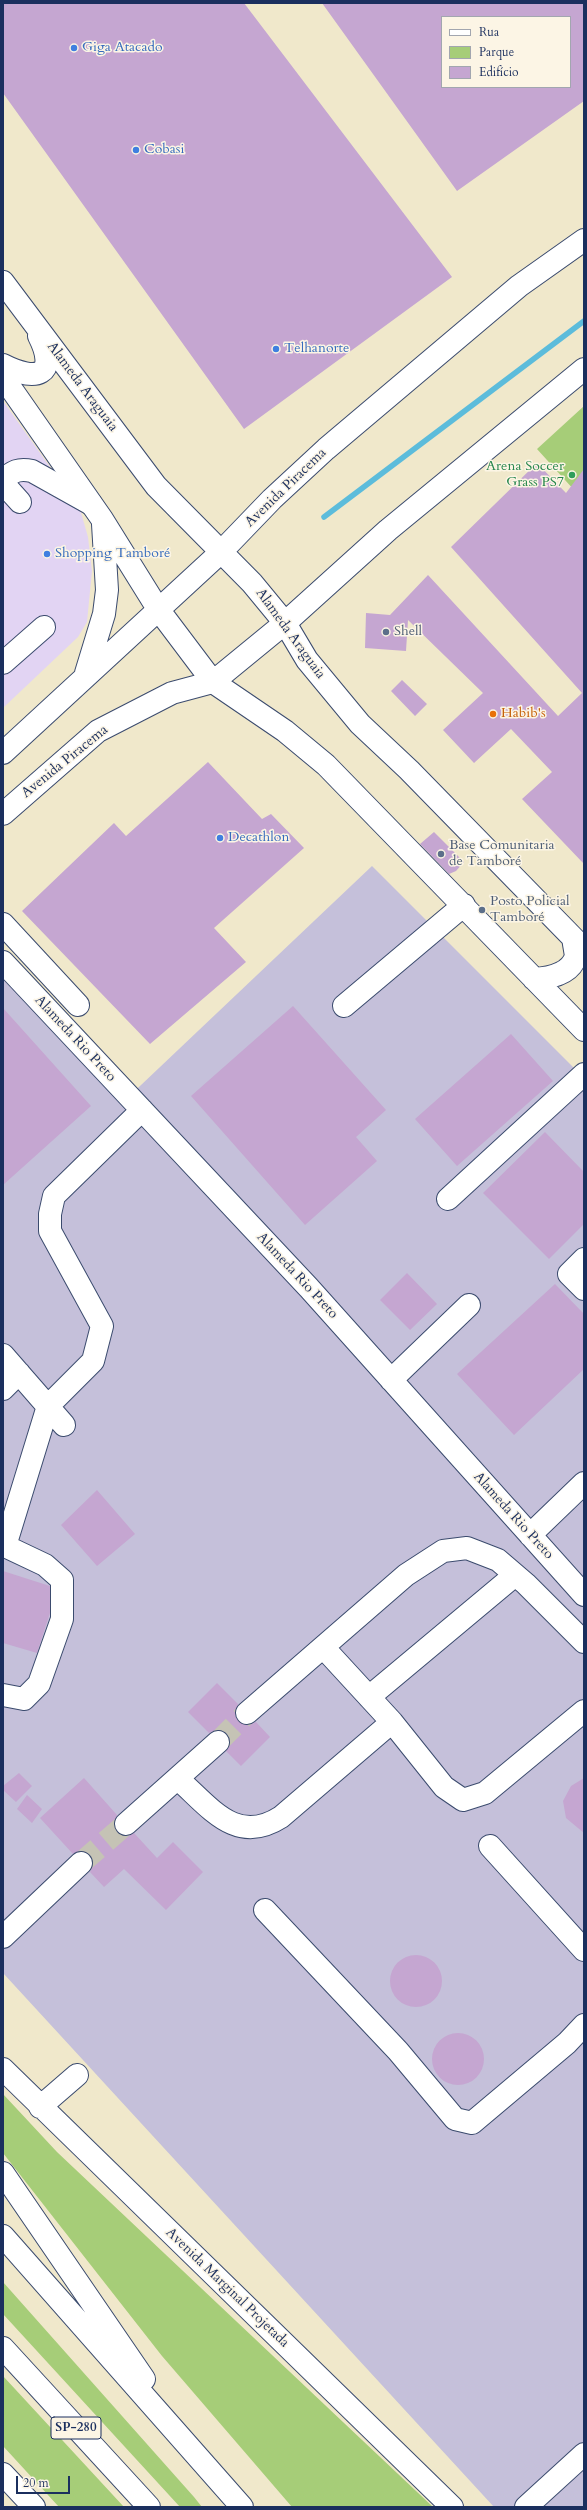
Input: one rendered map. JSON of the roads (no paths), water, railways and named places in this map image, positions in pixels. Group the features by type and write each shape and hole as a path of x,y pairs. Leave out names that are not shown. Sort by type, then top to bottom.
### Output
{"main road":[{"name":"Avenida Piracema","path":"3,753 220,553 272,499 326,449 519,286 584,240"},
{"name":"Alameda Araguaia","path":"3,282 156,486 220,553 252,582 285,623 307,660 360,724 409,770 578,944"},
{"path":"3,365 27,375 32,375 43,370 47,365 47,355 34,324"},
{"name":"Avenida Piracema","path":"3,814 98,731 172,693 213,682 285,623 388,530 584,369"},
{"path":"3,377 97,512 158,609 213,682 285,731 326,765 464,905 584,1030"},
{"path":"20,502 3,481 14,471 22,468 32,471 97,512"},
{"path":"85,676 104,614 107,590 97,512"},
{"path":"7,659 44,628"},
{"path":"344,1006 464,905"},
{"path":"3,924 78,1005"},
{"path":"534,979 550,978 570,968 576,956 578,944"},
{"name":"Alameda Rio Preto","path":"3,962 309,1288 584,1595"},
{"path":"448,1199 580,1083"},
{"path":"3,1695 24,1699 39,1684 62,1619 62,1580 45,1565 4,1546 48,1406 93,1360 102,1326 50,1231 50,1214 54,1196 142,1110"},
{"path":"584,1259 569,1274 584,1289"},
{"path":"392,1380 469,1305"},
{"path":"3,1354 64,1425"},
{"path":"3,1389 19,1373"},
{"path":"530,1535 584,1483"},
{"path":"247,1713 406,1575 443,1551 467,1548 498,1560 516,1575 584,1642"},
{"path":"369,1697 516,1575"},
{"path":"323,1647 392,1722 444,1787 463,1800 485,1794 584,1711"},
{"path":"178,1778 228,1823 244,1829 260,1827 281,1817 392,1722"},
{"path":"126,1824 218,1742"},
{"path":"490,1846 584,1950"},
{"path":"3,1937 81,1863"},
{"path":"265,1910 398,2051 456,2119 472,2123 561,2048 584,2025"},
{"name":"Avenida Marginal Projetada","path":"3,2069 40,2107 452,2507"},
{"path":"40,2107 77,2075"},
{"path":"3,2173 200,2461"},
{"path":"3,2236 242,2507"},
{"name":"SP-280","path":"3,2348 149,2507"},
{"path":"526,2507 584,2454"},
{"path":"3,2474 34,2507"}],"waterway":[{"path":"324,517 584,321"}],"tunnel":[{"path":"218,1742 247,1713"},
{"path":"81,1863 126,1824"}],"place":[{"name":"Giga Atacado","path":"74,48"},
{"name":"Cobasi","path":"136,150"},
{"name":"Telhanorte","path":"276,349"},
{"name":"Arena Soccer Grass PS7","path":"572,475"},
{"name":"Shopping Tamboré","path":"47,554"},
{"name":"Shell","path":"386,632"},
{"name":"Habib's","path":"493,714"},
{"name":"Decathlon","path":"220,838"},
{"name":"Base Comunitaria de Tamboré","path":"441,854"},
{"name":"Posto Policial Tamboré","path":"482,910"}]}
